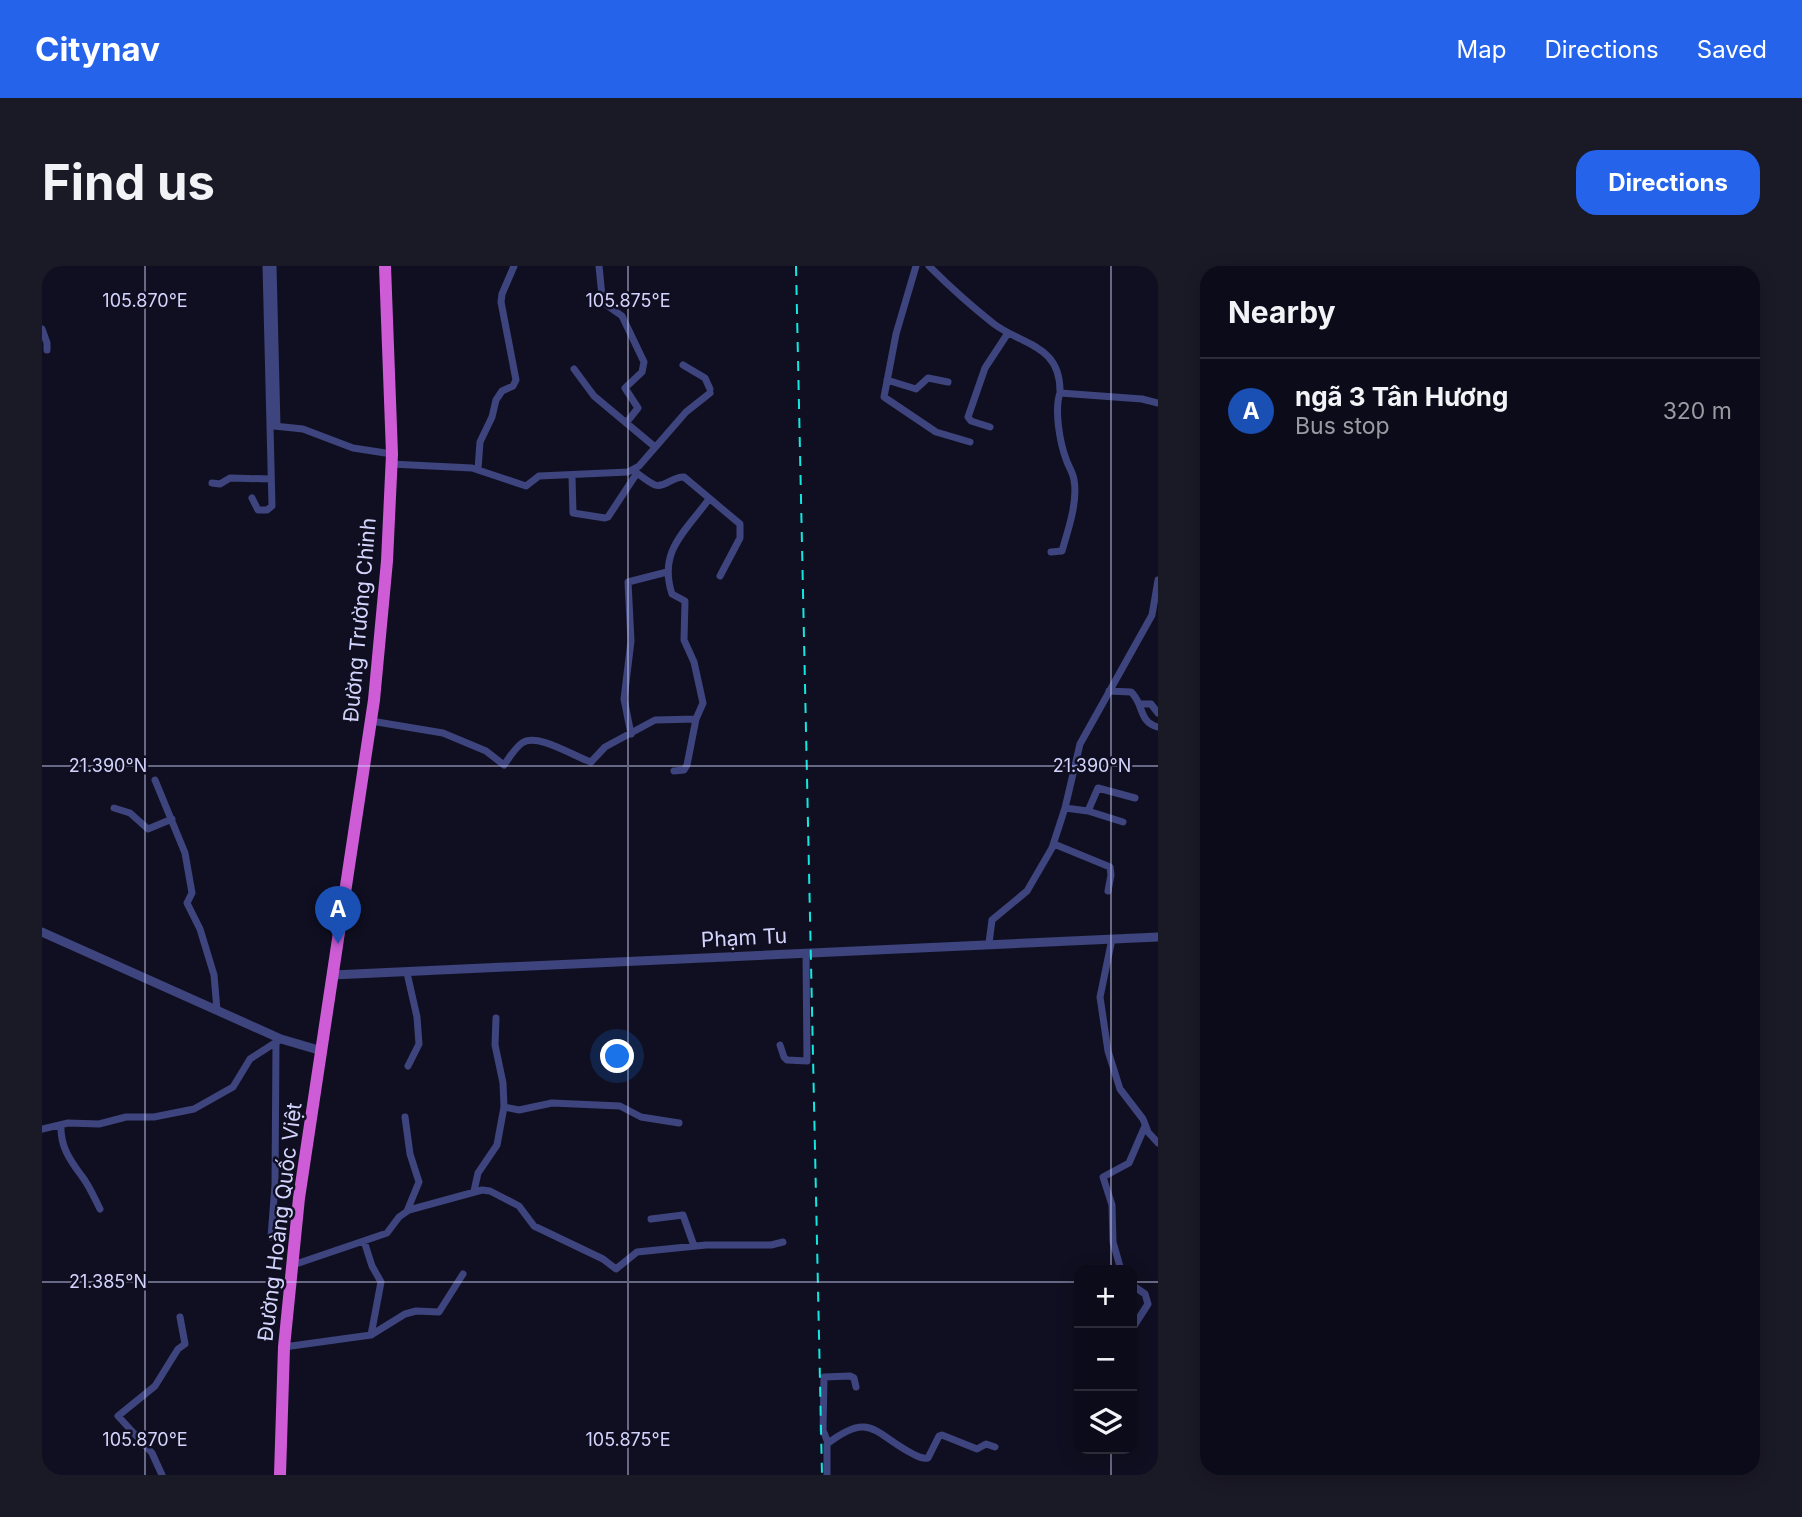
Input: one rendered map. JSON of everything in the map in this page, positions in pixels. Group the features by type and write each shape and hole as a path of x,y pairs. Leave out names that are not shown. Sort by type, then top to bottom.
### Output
{"highway":[{"name":"Đường Trường Chinh","path":"333,975 371,722 387,561 391,459 385,266"},
{"name":"Đường Hoàng Quốc Việt","path":"280,1475 284,1347 299,1198 333,975"}],"street":[{"path":"252,498 256,509 260,511 272,506 273,426 266,266"},
{"path":"270,311 273,266"},
{"path":"478,469 480,442 491,421 496,400 502,391 513,386 516,380 501,302 514,266"},
{"path":"599,266 605,303 622,316 644,366 642,372 625,388 638,408 626,423"},
{"path":"916,266 884,393 886,399 936,432 970,442"},
{"path":"929,266 994,323 1035,344 1053,364 1060,382 1056,411 1064,453 1075,486 1062,551 1051,552"},
{"path":"42,329 47,350"},
{"path":"990,427 971,421 968,417 985,368 1009,333"},
{"path":"572,475 573,513 607,518 655,447 686,412 710,391 705,378 683,365"},
{"path":"574,369 594,396 655,447"},
{"path":"887,380 916,388 929,378 947,382"},
{"path":"1059,393 1142,399 1158,403"},
{"path":"273,426 303,429 391,459 478,469 526,486 538,476 636,472 660,486 675,477 684,477 740,524 740,538 720,576"},
{"path":"212,483 220,484 230,478 271,479"},
{"path":"674,771 684,770 687,765 696,719 702,707 702,697 694,662 684,640 685,604 683,599 672,594 667,572 671,550 709,499"},
{"path":"631,734 624,699 631,641 628,583 667,572"},
{"path":"989,943 992,920 1027,891 1054,844 1080,744 1152,615 1158,580"},
{"path":"1109,691 1132,692 1143,717 1150,725 1158,727"},
{"path":"1139,704 1151,704 1158,713"},
{"path":"371,722 443,733 486,751 504,765 526,740 544,742 591,762 605,747 655,720 696,719"},
{"path":"155,780 187,859 192,893 188,905 200,929 214,975 217,1010"},
{"path":"1088,811 1098,788 1135,798"},
{"path":"114,808 131,813 148,829 172,819"},
{"path":"1065,808 1088,811 1123,822"},
{"path":"1054,844 1110,867 1108,891"},
{"path":"42,932 217,1010 278,1041 322,1051"},
{"name":"Phạm Tu","path":"333,975 1158,937"},
{"path":"1112,939 1100,997 1106,1043 1120,1089 1158,1143"},
{"path":"780,1045 787,1060 807,1061 806,953"},
{"path":"407,973 417,1017 419,1044 408,1066"},
{"path":"474,1191 478,1173 497,1145 504,1107 503,1083 495,1045 496,1018"},
{"path":"42,1129 61,1125 99,1124 126,1117 154,1117 199,1107 233,1087 250,1059 278,1041"},
{"path":"271,1237 275,1185 278,1041"},
{"path":"504,1107 524,1109 552,1102 620,1106 640,1117 680,1123"},
{"path":"293,1265 387,1233 407,1211 419,1182 410,1154 405,1117"},
{"path":"61,1125 61,1141 71,1163 84,1179 100,1209"},
{"path":"1120,1265 1113,1242 1112,1205 1103,1177 1129,1163 1146,1126"},
{"path":"407,1211 474,1191 490,1191 519,1206 534,1226 603,1259 616,1269 637,1252 694,1246 771,1245 783,1242"},
{"path":"651,1219 683,1215 694,1246"},
{"path":"364,1241 372,1266 381,1282 371,1335"},
{"path":"284,1347 371,1335 405,1314 416,1311 439,1312 463,1273"},
{"path":"1137,1289 1144,1294 1148,1304 1137,1321"},
{"path":"162,1475 152,1453 118,1416 155,1386 178,1349 185,1344 180,1317"},
{"path":"828,1443 823,1430 824,1377 850,1376 854,1378 856,1387"},
{"path":"827,1475 828,1443 845,1432 868,1426 924,1459 928,1458 942,1435 977,1449 986,1444 995,1447"}],"railway":[{"path":"796,266 822,1475"}],"place":[{"name":"ngã 3 Tân Hương","path":"338,944"}]}
